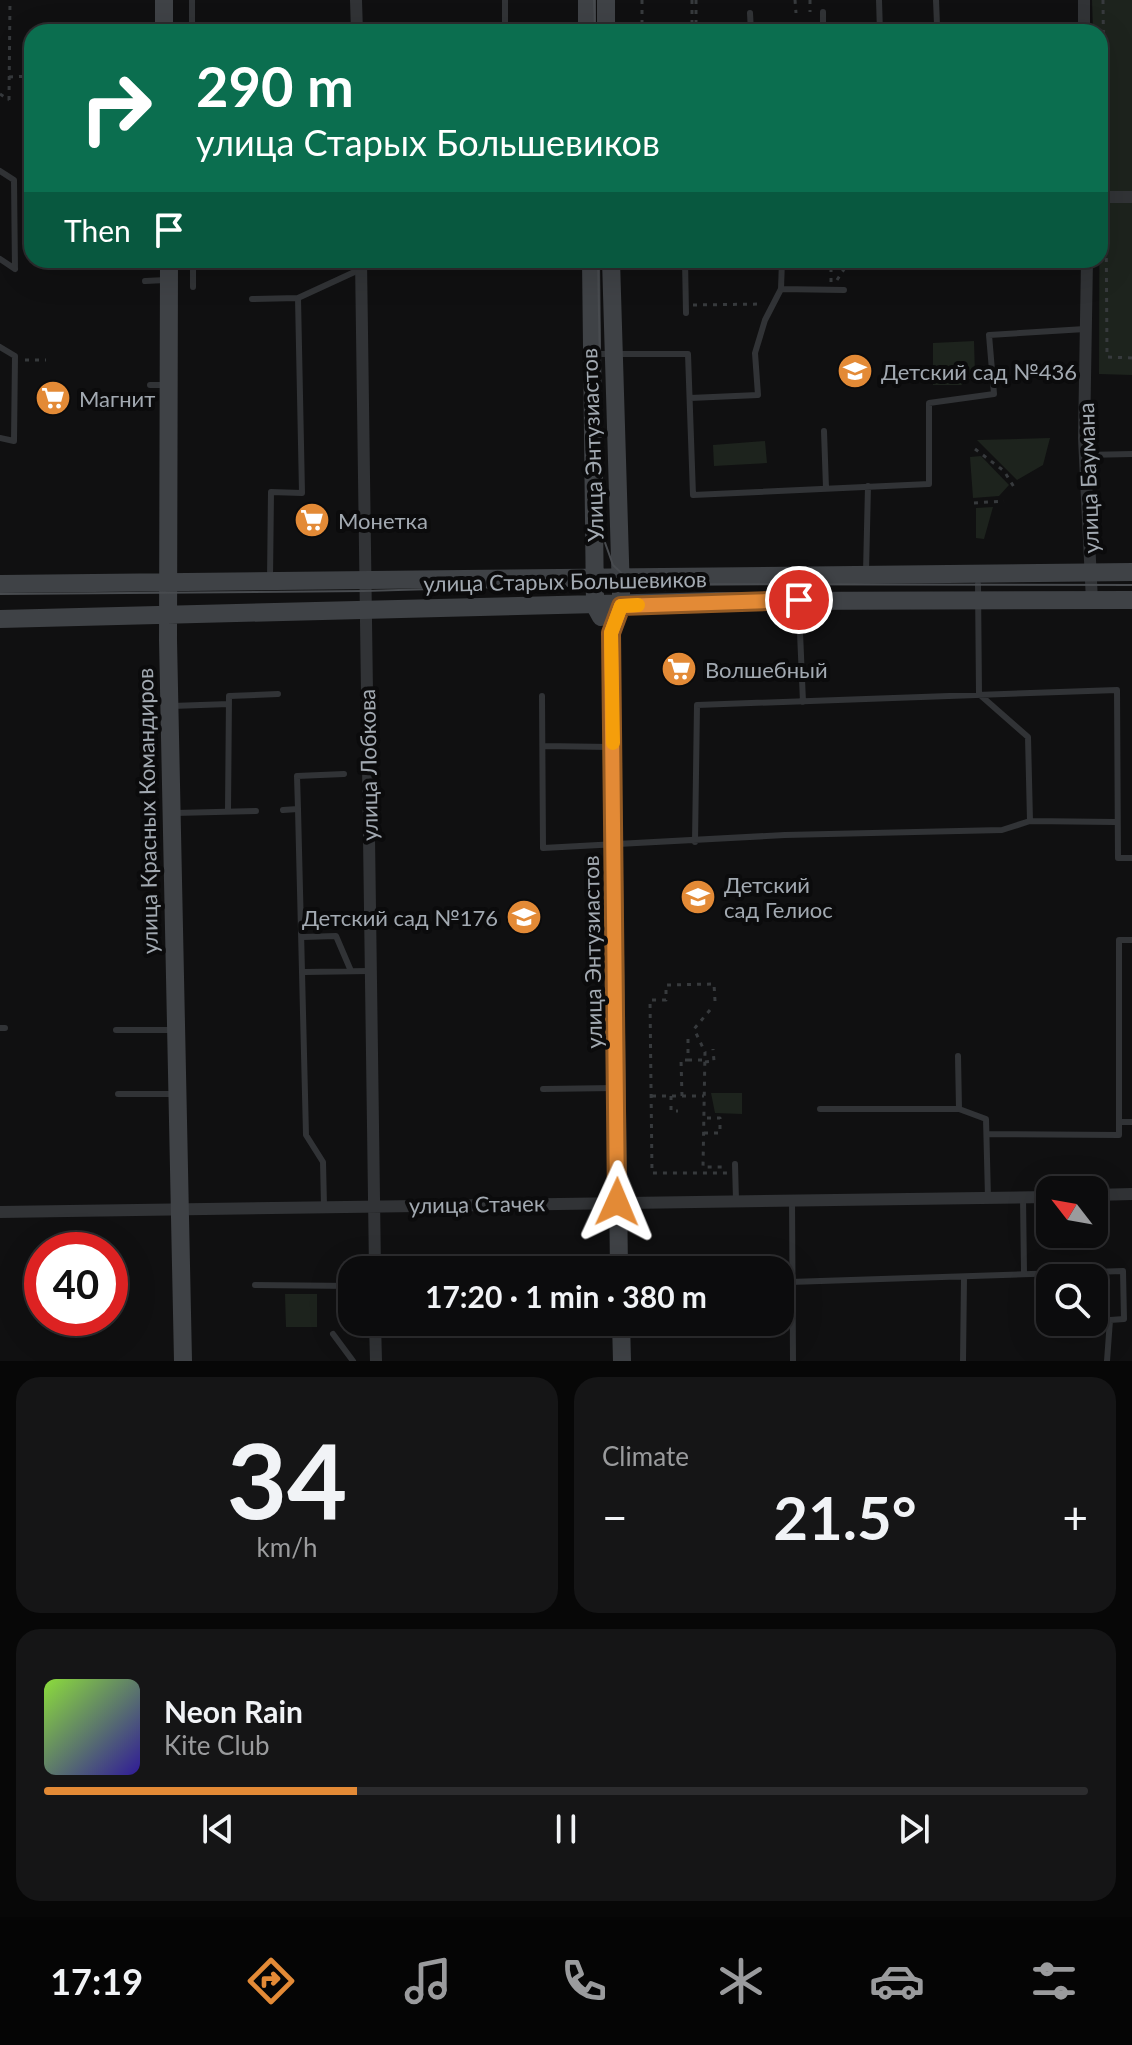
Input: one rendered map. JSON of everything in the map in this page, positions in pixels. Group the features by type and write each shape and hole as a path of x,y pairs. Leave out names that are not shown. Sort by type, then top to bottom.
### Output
{"street":[{"path":"164,0 164,24"},
{"path":"356,0 357,24"},
{"path":"587,0 587,24"},
{"path":"606,0 606,24"},
{"path":"1084,0 1084,24"},
{"path":"1108,197 1132,197"},
{"name":"улица Красных Командиров","path":"169,268 159,385 168,581 177,1209 183,1361"},
{"name":"улица Лобкова","path":"361,268 375,1256"},
{"name":"Улица Энтузиастов","path":"591,268 595,606"},
{"name":"Улица Энтузиастов","path":"611,268 621,606 611,633"},
{"name":"улица Баумана","path":"1087,268 1085,455 1092,601"},
{"name":"улица Старых Большевиков","path":"0,584 1132,572"},
{"name":"улица Старых Большевиков","path":"0,619 621,606 798,593 978,593 1092,601 1132,600"},
{"path":"595,606 611,633"},
{"name":"улица Энтузиастов","path":"611,633 619,1088 619,1256"},
{"path":"1108,1195 1132,1194"},
{"name":"улица Стачек","path":"0,1212 1036,1197"},
{"path":"375,1336 376,1361"},
{"path":"621,1336 622,1361"}],"lane":[{"path":"192,0 192,24"},
{"path":"505,0 505,24"},
{"path":"879,0 880,24"},
{"path":"936,0 937,24"},
{"path":"823,12 823,24"},
{"path":"750,13 751,24"},
{"path":"0,171 14,180 15,269 0,259"},
{"path":"193,268 193,287"},
{"path":"252,299 298,298 355,268"},
{"path":"685,268 686,313"},
{"path":"690,398 758,395 755,353 781,289 782,268"},
{"path":"145,281 170,280"},
{"path":"781,289 844,290"},
{"path":"270,583 271,492 302,493 298,298"},
{"path":"592,354 688,354 693,495 929,484 929,403 994,394 989,335 1085,329"},
{"path":"0,347 15,356 14,441 0,438"},
{"path":"824,431 826,488"},
{"path":"1085,455 1132,454"},
{"path":"866,576 868,486"},
{"path":"798,593 803,702"},
{"path":"978,593 979,694 1028,737 1030,821"},
{"path":"695,842 697,705 1117,690 1115,822 1118,858 1132,858"},
{"path":"228,811 229,696 278,694"},
{"path":"542,696 543,848 785,835 1002,830 1030,821 1115,822"},
{"path":"169,707 229,704"},
{"path":"543,746 613,747"},
{"path":"324,1206 323,1162 306,1135 305,972 297,776 344,774"},
{"path":"283,810 298,809"},
{"path":"171,813 256,811"},
{"path":"303,937 336,936 351,971"},
{"path":"989,1134 1119,1135 1119,940 1132,940"},
{"path":"305,972 373,970"},
{"path":"116,1030 175,1030"},
{"path":"958,1056 959,1109"},
{"path":"543,1089 619,1088"},
{"path":"118,1094 176,1094"},
{"path":"820,1109 959,1109 986,1119 989,1134 988,1198"},
{"path":"1119,1122 1132,1122"},
{"path":"735,1168 736,1200"},
{"path":"1023,1197 1024,1273"},
{"path":"791,1256 792,1200"},
{"path":"794,1282 1123,1271 1124,1319 1110,1320 1107,1361"},
{"path":"963,1361 964,1278"},
{"path":"255,1285 338,1286"},
{"path":"333,1334 353,1361"},
{"path":"792,1336 793,1361"}],"path":[{"path":"0,94 9,100 10,0"},
{"path":"642,0 642,24"},
{"path":"694,0 694,24"},
{"path":"795,0 796,13"},
{"path":"810,0 810,12"},
{"path":"9,77 24,76"},
{"path":"831,268 831,290"},
{"path":"831,290 845,268"},
{"path":"686,305 774,303"},
{"path":"33,360 46,360"},
{"path":"975,449 1004,471 1014,487"},
{"path":"974,503 1004,501"},
{"path":"715,1001 714,984 666,985 666,1000 650,1000 652,1173 735,1168"},
{"path":"710,1010 694,1029 704,1048 705,1061 703,1167 735,1168"},
{"path":"688,1038 688,1060"},
{"path":"682,1096 681,1060 714,1061 713,1049"},
{"path":"651,1096 704,1096"},
{"path":"671,1096 671,1111 678,1111"},
{"path":"704,1118 720,1118 720,1133 704,1133"}],"shaded area":[{"path":"1092,0 1132,0 1132,375 1099,374 1099,268 1108,268 1108,24 1093,24"},
{"path":"974,341 975,375 961,385 933,385 933,343"},
{"path":"1050,438 1043,465 1017,480 977,440"},
{"path":"765,441 767,463 714,466 713,445"},
{"path":"981,456 1009,485 999,496 973,498 970,457"},
{"path":"993,507 984,539 976,538 976,508"},
{"path":"711,1093 742,1093 742,1114 715,1113"},
{"path":"285,1294 317,1294 317,1327 286,1327"}],"tram line":[{"path":"594,0 595,24"},
{"path":"598,268 603,537 613,565 636,587"},
{"path":"0,594 364,591 610,584 1132,585"}],"slow traffic":[{"path":"613,743 611,633 621,606 638,605"}],"place":[{"name":"Детский сад №436","path":"855,371"},
{"name":"Магнит","path":"53,398"},
{"name":"Монетка","path":"312,520"},
{"name":"Волшебный","path":"679,669"},
{"name":"Детский сад Гелиос","path":"698,897"},
{"name":"Детский сад №176","path":"524,917"}],"route":[{"path":"617,1202 619,1103 611,633 621,606 799,600"}]}
